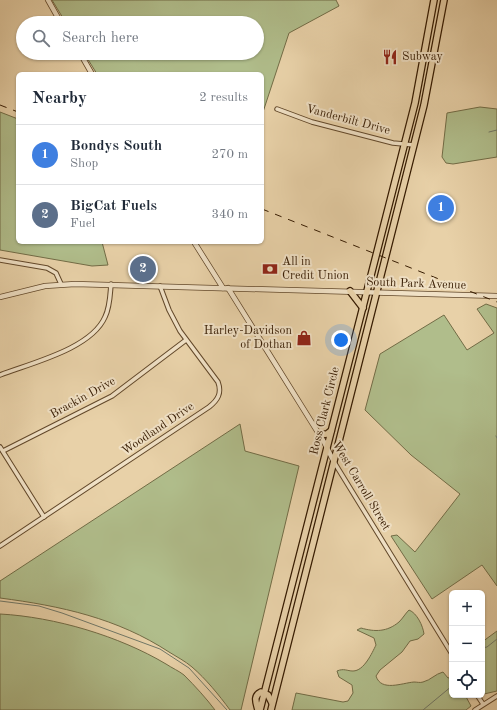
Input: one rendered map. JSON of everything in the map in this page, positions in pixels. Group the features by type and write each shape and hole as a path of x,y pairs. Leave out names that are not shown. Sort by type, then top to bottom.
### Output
{"highway":[{"name":"Ross Clark Circle","path":"259,710 265,693 405,143 421,74 434,0"},
{"name":"Ross Clark Circle","path":"271,710 431,76 444,0"},
{"path":"430,24 440,26"},
{"path":"421,74 431,76"},
{"path":"350,291 363,308"},
{"path":"355,339 365,341"},
{"path":"339,400 349,402"},
{"path":"319,435 327,434 331,431"},
{"path":"282,624 292,626"},
{"path":"265,693 273,703"}],"street":[{"path":"48,0 57,16"},
{"path":"84,60 91,72"},
{"name":"Vanderbilt Drive","path":"278,109 312,122 393,142 414,145"},
{"name":"West Carroll Street","path":"195,244 319,435 449,649"},
{"path":"0,260 47,268 56,273 61,284"},
{"name":"South Park Avenue","path":"0,297 61,284 111,284 497,296"},
{"path":"0,375 75,346 91,336 105,317 110,301 111,284"},
{"name":"Woodland Drive","path":"0,546 215,402 219,394 218,382 186,340 169,310 160,286"},
{"name":"Brackin Drive","path":"3,451 112,396 186,340"},
{"path":"0,447 44,517"},
{"path":"475,710 497,696"},
{"path":"479,698 483,704"}],"green space":[{"path":"52,0 336,0 339,6 289,33 264,109 264,72 96,72 88,60 264,60 264,16 62,16"},
{"path":"480,107 497,109 497,157 453,164 446,163 442,157 447,113"},
{"path":"0,112 16,118 16,244 103,244 108,265 92,266 0,250"},
{"path":"486,304 497,308 497,586 482,565 432,599 391,536 397,535 415,552 460,494 411,455 365,410 380,354 444,315 467,350 494,333 477,309"},
{"path":"240,424 245,451 299,466 241,710 230,710 207,682 187,663 129,630 88,615 45,605 0,598 0,581"},
{"path":"409,610 415,614 419,620 424,634 418,639 410,641 402,652 380,670 376,676 379,681 382,684 387,685 422,682 443,672 449,678 449,698 467,698 471,706 466,710 292,710 296,693 343,702 348,701 353,693 352,685 339,677 337,671 353,671 361,668 367,661 376,645 374,638 357,630 361,628 381,630 390,628 399,622"},
{"path":"0,614 43,619 64,624 128,645 148,654 184,675 215,710 0,710"},
{"path":"497,631 497,691 485,694 485,662 485,640"}],"waterway":[{"path":"489,132 497,130"},
{"path":"0,601 39,606 160,649 189,668 227,710"},
{"path":"485,647 497,639"},
{"path":"423,710 449,688"}],"railway":[{"path":"0,105 16,111"},
{"path":"264,210 497,302"}],"place":[{"name":"Subway","path":"390,57"},
{"name":"Bondys South","path":"441,208"},
{"name":"BigCat Fuels","path":"143,269"},
{"name":"All in Credit Union","path":"270,269"},
{"name":"Harley-Davidson of Dothan","path":"304,338"}]}
